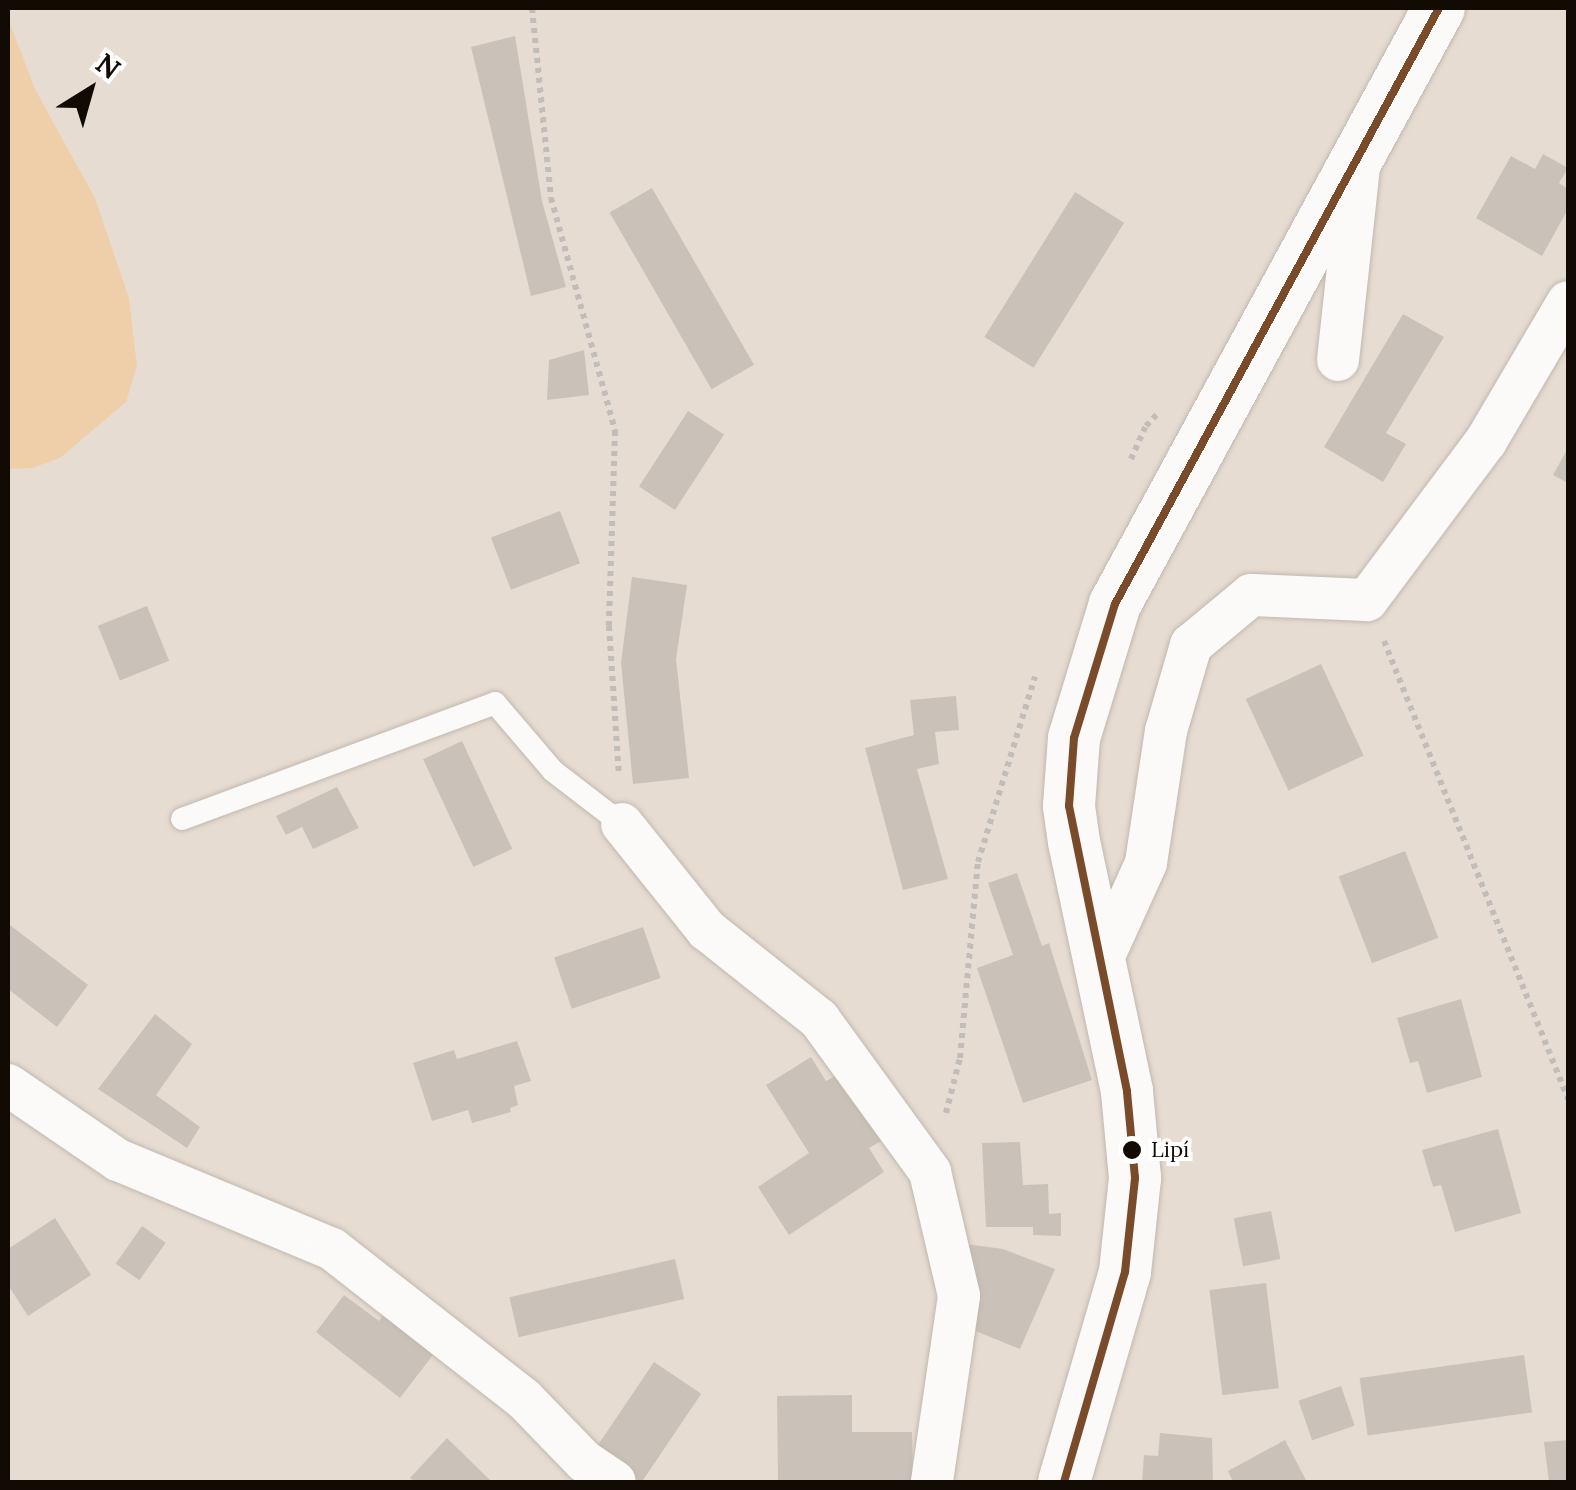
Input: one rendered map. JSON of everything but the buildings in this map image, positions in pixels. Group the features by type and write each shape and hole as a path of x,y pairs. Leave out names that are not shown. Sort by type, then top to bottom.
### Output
{"street":[{"path":"1064,1482 1125,1272 1135,1178 1127,1091 1098,970 1074,842 1070,769 1078,722 1124,588 1439,8"},
{"path":"1338,360 1360,151"},
{"path":"1098,970 1146,863 1166,731 1191,645 1250,595 1367,600 1486,441 1568,302"},
{"path":"622,824 707,930 819,1019 930,1172 959,1296 932,1482"},
{"path":"8,1084 118,1160 332,1249 524,1399 584,1460 615,1482"}],"lane":[{"path":"182,819 495,703 553,772 622,824"}],"path":[{"path":"532,8 551,198 615,431 609,626 622,824"},
{"path":"1367,600 1568,1100"}],"shaded area":[{"path":"8,19 36,91 95,198 129,298 137,366 126,402 60,458 32,468 8,469"}],"transit line":[{"path":"1064,1482 1125,1272 1135,1178 1127,1091 1069,806 1074,738 1115,604 1439,8"}],"place":[{"name":"Lipí","path":"1132,1150"}]}
